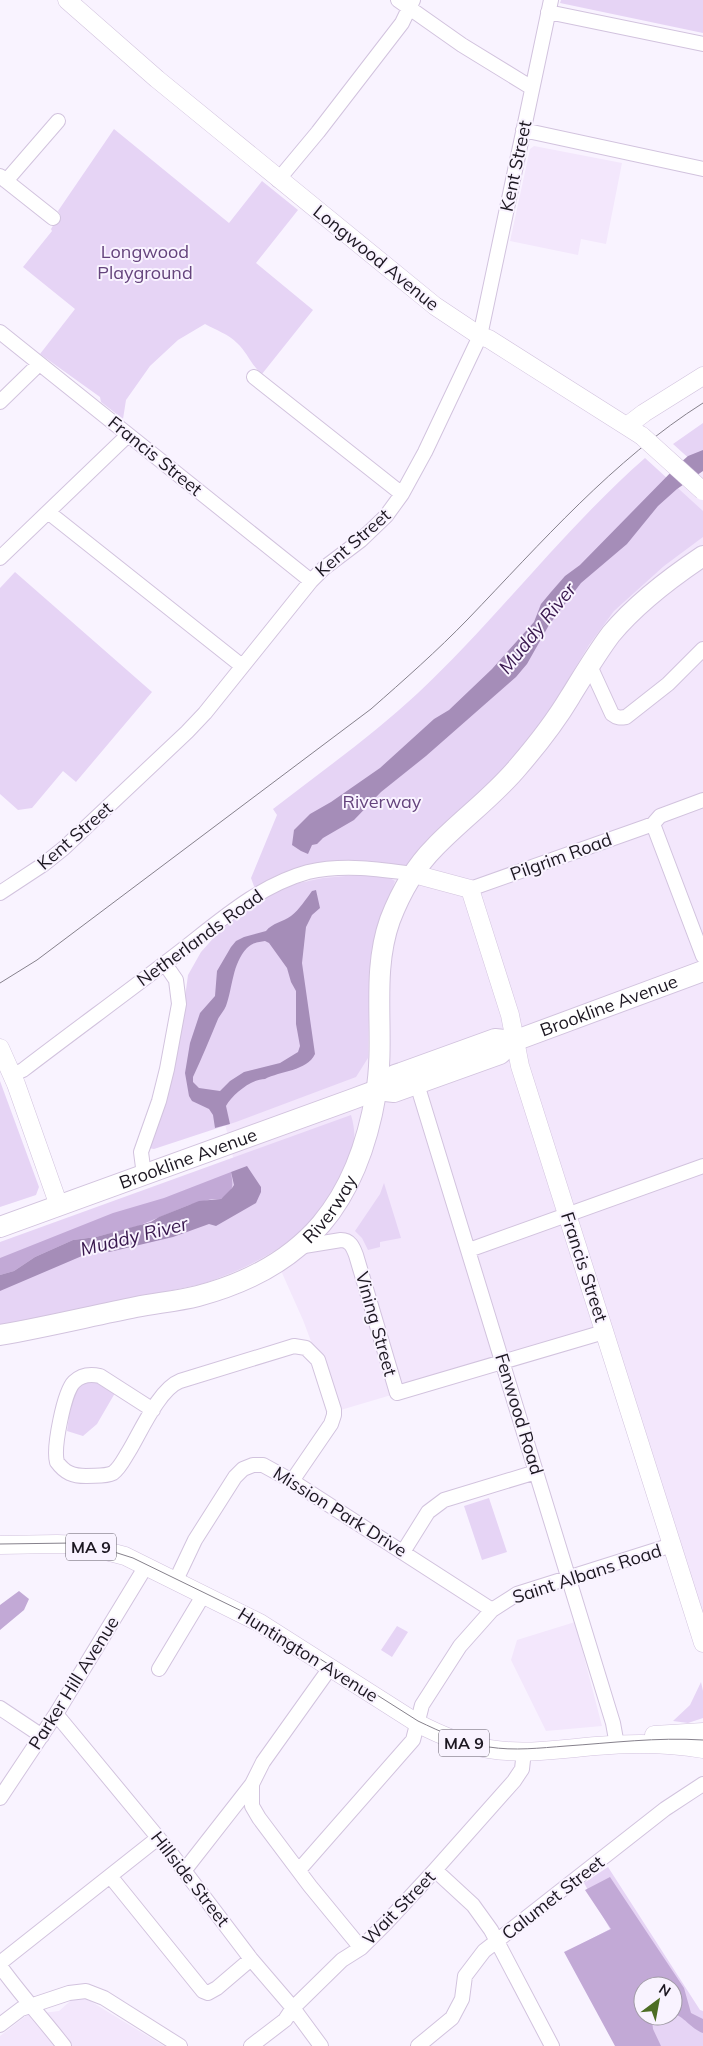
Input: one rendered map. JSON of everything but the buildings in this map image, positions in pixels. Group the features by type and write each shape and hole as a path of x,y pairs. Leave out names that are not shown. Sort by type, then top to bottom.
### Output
{"highway":[{"name":"Riverway","path":"0,1335 56,1326 135,1308 181,1300 216,1290 270,1267 298,1247 325,1221 350,1184 366,1140 377,1090 380,976 384,946 394,911 414,874 435,847 485,803 518,768 552,724 609,637 636,608 703,556"},
{"name":"Brookline Avenue","path":"377,1090 394,1092 500,1054 514,1041 703,971"},
{"name":"Brookline Avenue","path":"0,1227 377,1090 396,1075 420,1066 495,1039 514,1041"},
{"name":"Riverway","path":"0,1347 56,1326"}],"main road":[{"name":"Longwood Avenue","path":"68,0 118,46 278,180 435,306 642,436 703,491"},
{"path":"627,426 644,413 703,376"},
{"path":"414,874 470,889"},
{"name":"Francis Street","path":"470,889 510,1015 520,1066 703,1644"},
{"path":"0,1048 12,1075 59,1206"},
{"name":"Huntington Avenue","path":"0,1545 83,1545 117,1553 176,1580 260,1623 417,1723 448,1738 473,1746 524,1751 663,1744 703,1749"},
{"name":"Huntington Avenue","path":"617,1745 645,1736 703,1732"}],"street":[{"path":"278,180 318,132 402,23 407,3 462,45 532,88"},
{"path":"550,6 703,44"},
{"name":"Kent Street","path":"0,894 53,857 187,732 311,581 379,524 402,494 480,336 550,6"},
{"path":"53,218 3,178 58,121"},
{"path":"523,130 703,169"},
{"name":"Francis Street","path":"0,332 311,581"},
{"path":"0,402 40,364"},
{"path":"254,377 402,494"},
{"path":"0,558 128,435"},
{"path":"48,512 242,666"},
{"path":"590,666 612,714 616,718 622,718 626,717 668,684 703,649"},
{"name":"Pilgrim Road","path":"470,889 483,886 653,824 660,816 703,800"},
{"path":"653,824 703,956"},
{"name":"Netherlands Road","path":"12,1075 23,1070 256,894 295,876 323,869 352,867 414,874"},
{"path":"144,1175 140,1152 159,1101 179,1004 176,980 165,964"},
{"name":"Fenwood Road","path":"417,1084 613,1723 617,1745"},
{"path":"469,1250 703,1166"},
{"name":"Vining Street","path":"298,1247 338,1240 347,1241 356,1255 397,1394 604,1332"},
{"path":"153,1410 100,1376 91,1375 79,1378 70,1387 66,1397 56,1449 57,1462 66,1472 74,1475 105,1475 112,1473 125,1458 153,1410 168,1389 176,1383 294,1346 306,1348 318,1360 333,1404 334,1415 292,1481"},
{"name":"Mission Park Drive","path":"176,1580 196,1540 236,1477 243,1469 253,1465 263,1465 292,1481 492,1610"},
{"path":"404,1552 428,1512 444,1500 536,1472"},
{"name":"Saint Albans Road","path":"299,1870 413,1740 422,1704 450,1660 471,1632 492,1610 517,1594 672,1545"},
{"name":"Parker Hill Avenue","path":"0,1798 56,1714 146,1566"},
{"path":"159,1669 204,1594"},
{"path":"184,1871 252,1784 263,1762 330,1668"},
{"path":"0,1708 42,1736"},
{"name":"Hillside Street","path":"56,1714 158,1838 251,1959 322,2046"},
{"name":"Wait Street","path":"252,2046 285,2020 292,2008 342,1960 361,1948 435,1870 514,1781 522,1768 524,1751"},
{"path":"252,1784 252,1806 259,1818 310,1886 361,1948"},
{"name":"Calumet Street","path":"552,2046 497,1941 665,1809 703,1784"},
{"path":"64,2046 32,2006 22,1998 0,1965 158,1838"},
{"path":"418,2046 452,2018 462,1999 465,1976 484,1951 497,1941 474,1905 435,1870"},
{"path":"110,1876 203,1991 208,1993 217,1988 251,1959"},
{"path":"0,2025 21,2009 69,1993 86,1991 104,1998 180,2046"}],"shaded area":[{"path":"534,146 622,163 606,244 581,239 578,255 510,241 530,149"},
{"path":"703,459 703,1643 604,1332 334,1412 303,1320 245,1190 246,1179 233,1157 225,1124 313,899 308,877 575,585"},
{"path":"231,1172 231,1190 221,1199 212,1199 189,1205 138,1226 96,1237 73,1240 35,1257 14,1271 0,1275 0,1258 113,1213 164,1198"},
{"path":"19,1591 29,1599 24,1610 0,1630 0,1605"},
{"path":"575,1622 602,1726 546,1731 511,1660 517,1640"},
{"path":"610,1877 676,1976 633,1976 633,2026 653,2026 661,2046 615,2046 564,1952 611,1929 585,1890"},
{"path":"683,1986 691,2013 703,2019 703,2033 683,2019"},
{"path":"76,1996 87,1999 164,2046 0,2046 0,2036 27,2015 59,2011"}],"green space":[{"path":"561,0 703,0 703,33 560,3"},
{"name":"Longwood Playground","path":"114,129 229,223 262,181 298,210 256,263 313,310 262,374 233,340 205,324 178,340 150,366 126,400 123,419 101,402 100,397 40,354 75,309 23,267 52,231 51,229 60,214 58,211"},
{"path":"703,423 703,471 673,444"},
{"name":"Riverway","path":"645,458 703,511 703,537 664,566 614,611 589,645 541,725 507,769 406,867 363,861 328,862 255,889 251,878 277,815 273,809 365,738 418,693 476,635 586,515"},
{"path":"15,572 152,692 76,782 63,771 32,808 18,810 0,794 0,588"},
{"path":"357,875 388,877 395,881 372,947 369,975 368,1058 356,1077 236,1122 154,1149 148,1148 171,1082 178,1049 188,975 201,952 225,925 257,901 289,885 323,878"},
{"path":"0,1081 39,1187 36,1195 0,1207"},
{"path":"351,1115 354,1137 350,1156 332,1192 319,1211 303,1228 286,1243 267,1255 225,1276 202,1284 0,1327 0,1242"},
{"path":"384,1183 401,1238 380,1242 380,1247 368,1250 362,1238 355,1231 380,1194"},
{"path":"88,1381 101,1383 115,1393 97,1424 83,1436 67,1431 71,1401 77,1388"},
{"path":"489,1498 507,1552 482,1560 464,1506"},
{"path":"397,1626 408,1632 392,1657 381,1650"},
{"path":"701,1682 703,1718 688,1723 673,1721 690,1705"},
{"path":"608,1867 678,1976 633,1976 633,2026 683,2026 683,1984 700,2010 703,2011 703,2046 616,2046 566,1952 610,1929 584,1883"}],"water":[{"name":"Muddy River","path":"703,450 703,471 677,489 658,506 627,544 581,583 549,625 527,664 516,677 426,756 381,792 354,820 323,838 317,844 312,845 308,854 292,845 294,830 310,814 331,802 380,768 434,719 449,710 492,669 534,622 541,604 565,576 580,565 679,464 688,456"},
{"path":"316,890 320,908 312,915 306,927 302,963 315,1054 311,1060 300,1067 254,1082 242,1088 226,1106 230,1124 215,1128 213,1115 209,1109 192,1101 189,1096 185,1073 190,1043 200,1013 215,996 217,971 236,941 266,931 271,926 285,920 300,908 312,891","holes":["265,941 269,943 287,968 296,991 296,1024 300,1046 298,1052 280,1063 244,1072 230,1081 220,1091 199,1088 193,1082 193,1077 218,1019 226,1006 238,961 251,945"]},
{"name":"Muddy River","path":"247,1166 261,1187 256,1203 216,1226 209,1224 173,1237 109,1252 96,1250 0,1291 0,1275 14,1271 35,1257 73,1240 96,1237 151,1222 199,1201 221,1199 234,1185 231,1172"}],"tram line":[{"path":"0,983 37,960 371,709 456,631 608,476 670,426 703,403"},
{"path":"0,1544 73,1543 108,1550 133,1558 254,1617 418,1721 470,1742 489,1747 517,1749 651,1740 703,1740"}]}
